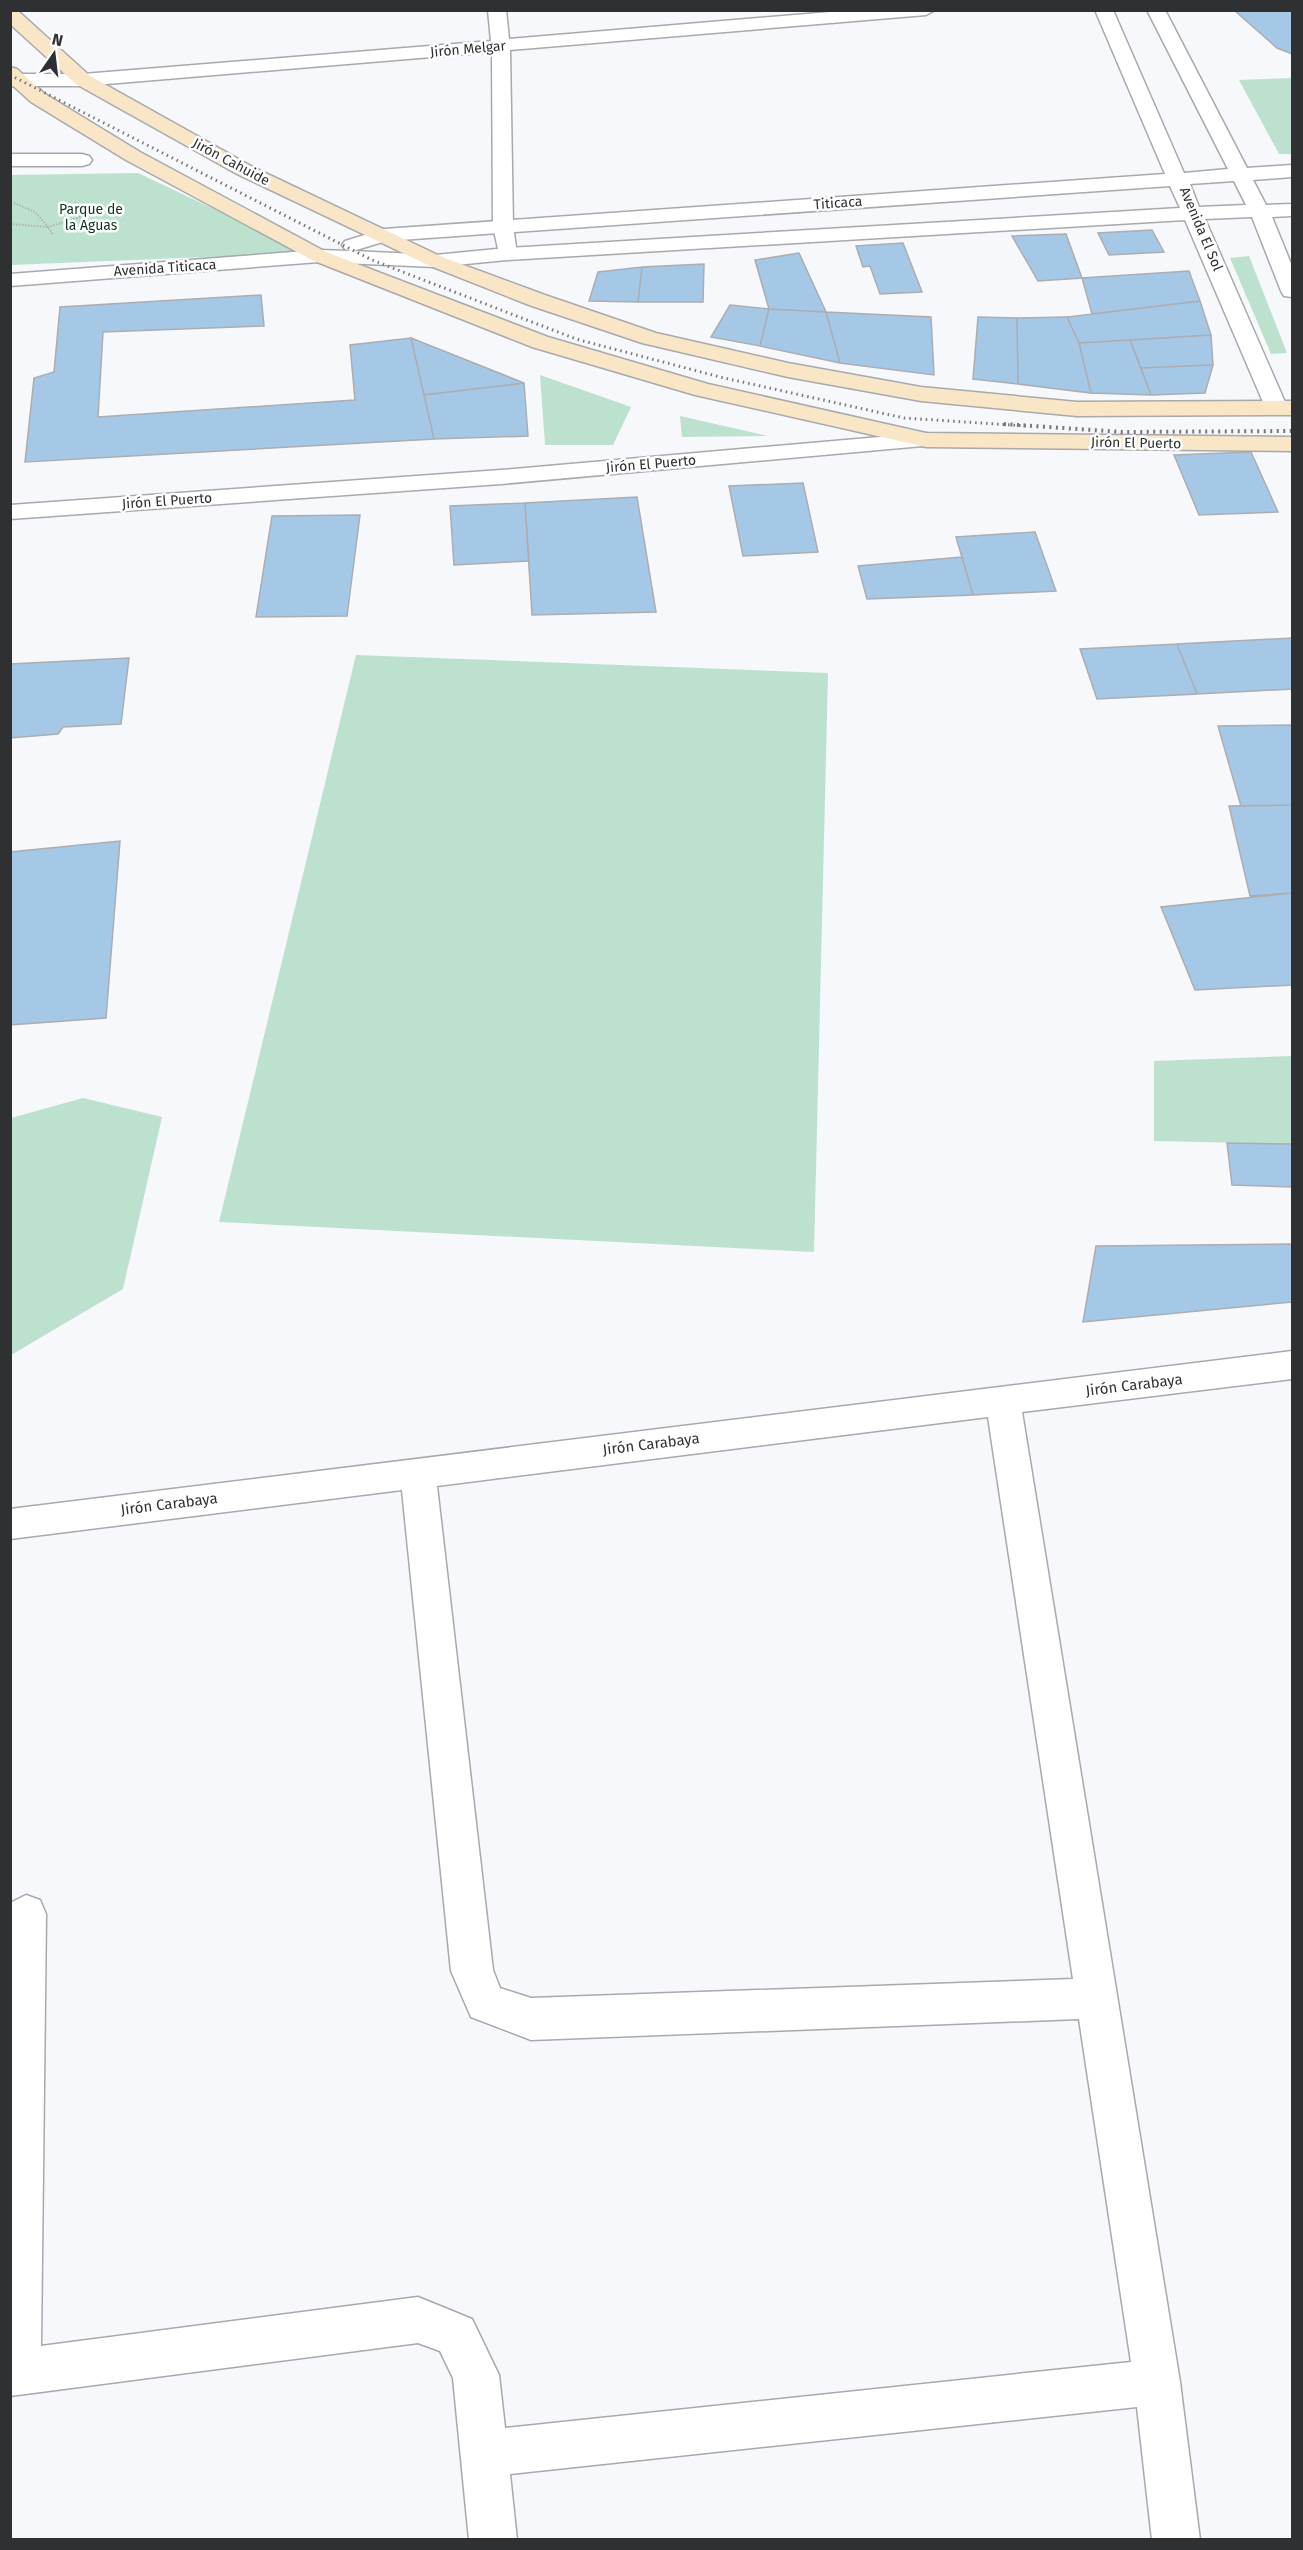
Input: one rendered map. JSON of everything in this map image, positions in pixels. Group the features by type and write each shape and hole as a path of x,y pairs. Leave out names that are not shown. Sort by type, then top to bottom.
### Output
{"main road":[{"name":"Jirón Cahuide","path":"10,14 83,80 244,170 435,261 537,300 650,338 788,370 910,392 1077,409 1285,409"},
{"path":"13,78 38,98 133,156 319,256 550,345 703,390 926,440"},
{"name":"Avenida El Sol","path":"1285,409 1292,446"},
{"name":"Jirón El Puerto","path":"926,440 1292,446"}],"street":[{"path":"497,10 501,46 503,226 507,254"},
{"name":"Jirón Melgar","path":"13,78 83,80 926,10"},
{"name":"Avenida El Sol","path":"1104,10 1194,213 1285,409"},
{"path":"1156,10 1260,212 1293,291"},
{"path":"10,160 82,160"},
{"name":"Titicaca","path":"319,256 384,235 1293,171"},
{"name":"Titicaca","path":"319,256 435,261 507,254 1194,213 1293,210"},
{"name":"Avenida Titicaca","path":"10,280 319,256"},
{"name":"Jirón El Puerto","path":"10,512 501,477 926,440"},
{"name":"Jirón Carabaya","path":"10,1524 418,1472 1003,1403 1293,1365"},
{"path":"1003,1403 1157,2382 1176,2540"},
{"path":"418,1472 472,1971 486,2003 531,2019 1098,1998"},
{"path":"26,1914 14,2372 418,2320 456,2335 476,2375 493,2540"},
{"path":"485,2453 1157,2382"}],"path":[{"path":"10,224 48,227 87,215 73,201"},
{"path":"10,202 35,212 57,241"}],"green space":[{"path":"1292,78 1292,154 1279,154 1239,80"},
{"name":"Parque de la Aguas","path":"138,173 307,253 11,265 10,175"},
{"path":"1249,256 1287,353 1271,354 1230,258"},
{"path":"540,375 631,407 613,445 545,445"},
{"path":"680,416 768,436 682,437"},
{"path":"356,655 828,673 814,1252 219,1222"},
{"path":"1292,1056 1292,1144 1154,1141 1154,1061"},
{"path":"83,1098 162,1117 123,1289 11,1355 11,1118"}],"building":[{"path":"1234,10 1292,10 1292,54 1277,48"},
{"path":"1152,230 1164,252 1109,255 1098,233"},
{"path":"1066,234 1082,278 1038,281 1012,236"},
{"path":"903,243 922,292 880,294 870,266 863,267 856,246"},
{"path":"799,253 826,312 769,309 755,260"},
{"path":"704,264 703,302 638,302 642,267"},
{"path":"642,267 638,302 589,301 598,272"},
{"path":"1189,271 1200,301 1092,314 1082,278"},
{"path":"261,295 264,326 103,332 98,417 355,400 350,345 411,338 434,439 25,462 34,378 54,372 60,307"},
{"path":"1200,301 1211,335 1079,343 1067,317"},
{"path":"730,305 769,309 760,346 711,337"},
{"path":"769,309 826,312 840,363 760,346"},
{"path":"826,312 931,317 934,375 840,363"},
{"path":"978,317 1017,318 1018,384 973,379"},
{"path":"1067,317 1079,343 1091,393 1018,384 1017,318"},
{"path":"1211,335 1213,365 1141,368 1130,340"},
{"path":"411,338 524,383 424,395"},
{"path":"1130,340 1151,395 1091,393 1079,343"},
{"path":"1213,365 1205,393 1151,395 1141,368"},
{"path":"524,383 528,436 434,439 424,395"},
{"path":"1251,452 1278,512 1199,515 1174,455"},
{"path":"803,483 818,552 743,556 729,486"},
{"path":"637,497 656,612 532,615 525,503"},
{"path":"525,503 529,561 454,565 450,506"},
{"path":"360,515 347,616 256,617 272,516"},
{"path":"1035,532 1056,591 973,595 956,537"},
{"path":"962,557 973,595 867,599 858,566"},
{"path":"1292,638 1292,689 1197,694 1177,644"},
{"path":"1177,644 1197,694 1097,699 1080,649"},
{"path":"129,658 121,724 63,727 58,734 10,738 10,664"},
{"path":"1292,725 1292,805 1241,806 1218,726"},
{"path":"1292,805 1292,893 1250,896 1229,806"},
{"path":"120,841 106,1018 10,1025 10,852"},
{"path":"1292,893 1292,985 1195,990 1161,907"},
{"path":"1227,1143 1292,1144 1292,1187 1232,1185"},
{"path":"1292,1244 1292,1302 1083,1322 1096,1246"}],"railway":[{"path":"10,75 372,260 576,339 720,377 904,418 1027,426"},
{"path":"1004,424 1122,432 1292,431"}]}
